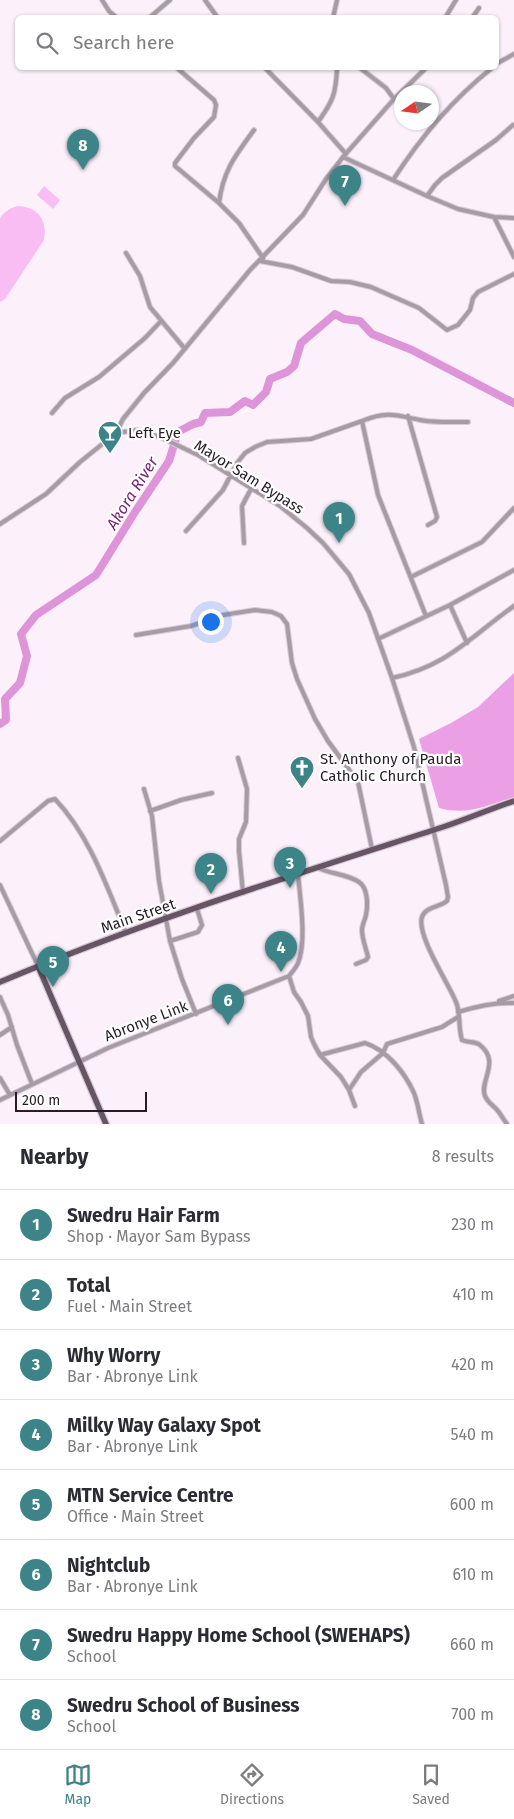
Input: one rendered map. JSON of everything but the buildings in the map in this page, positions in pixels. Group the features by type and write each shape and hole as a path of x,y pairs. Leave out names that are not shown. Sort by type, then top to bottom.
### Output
{"main road":[{"name":"Main Street","path":"0,982 126,933 514,801"},
{"path":"38,966 106,1124"}],"street":[{"path":"102,0 114,15"},
{"path":"152,15 170,0"},
{"path":"205,0 216,15"},
{"path":"334,15 337,0"},
{"path":"447,15 456,0"},
{"path":"474,15 479,8"},
{"path":"499,62 514,54"},
{"path":"179,70 214,100 216,105 214,117 194,138 175,163 175,166 220,204 239,223 262,259 331,280 371,287 419,308 448,330 458,325 470,310 473,298 478,292 514,274"},
{"path":"267,70 318,122 344,156 392,180 458,209 494,218 514,218"},
{"path":"318,122 334,98 337,86 337,70"},
{"path":"0,524 46,494 80,462 116,433 132,409 218,308 303,215 326,179 344,156 394,99 386,88 363,70"},
{"path":"408,85 424,70"},
{"path":"392,180 415,146 432,126 490,70"},
{"path":"427,196 434,185 442,178 496,140 513,125"},
{"path":"220,204 222,185 228,170 254,130"},
{"path":"494,218 514,255"},
{"path":"126,253 140,276 150,307 185,349"},
{"path":"52,413 65,398 99,377 145,338 161,321"},
{"path":"186,531 224,490 237,462 245,454 261,444 284,440 311,439 378,415 394,414 428,421 468,422"},
{"path":"408,416 438,517 428,525"},
{"path":"362,421 378,495 426,616"},
{"name":"Mayor Sam Bypass","path":"116,433 138,430 198,455 280,506 307,528 349,574 360,593 378,639 414,747 448,897 444,904 423,914 421,925 437,965 457,1004 458,1012"},
{"path":"244,543 242,506 251,488"},
{"path":"410,577 482,542 514,508"},
{"path":"378,639 450,605 514,570"},
{"path":"450,605 467,643"},
{"path":"392,678 409,674 445,659 514,606"},
{"path":"136,635 190,626 223,615 255,610 272,612 282,616 287,624 292,663 297,679 315,719 328,741 358,782 372,849"},
{"path":"238,758 247,789 246,822 239,838 243,893"},
{"path":"144,789 150,811 170,941 196,1014"},
{"path":"150,811 181,800 212,793"},
{"path":"0,841 48,801 55,799 82,836 93,856 126,933"},
{"path":"317,868 345,876 359,882 364,888 366,894 366,914 362,928 368,957 366,960 356,964"},
{"path":"298,873 302,916 301,954 298,964 289,976 294,992 308,1016 311,1037 320,1054 341,1077 349,1090 355,1106"},
{"path":"0,885 38,966"},
{"path":"170,941 198,932 202,925 197,908"},
{"name":"Abronye Link","path":"0,1100 79,1061 289,976"},
{"path":"507,1124 485,1096 485,1084 490,1064 482,1046 475,1042 467,1043 462,1040 458,1012 514,996"},
{"path":"0,997 32,1084"},
{"path":"497,1002 514,1003"},
{"path":"349,1090 361,1072 383,1053 387,1044 442,1027 458,1017"},
{"path":"0,1035 12,1027"},
{"path":"320,1054 365,1043 383,1053 393,1061 408,1082 414,1095 422,1124"},
{"path":"0,1078 10,1095"}],"shaded area":[{"path":"44,186 60,200 53,209 37,195"},
{"path":"18,206 31,209 40,216 44,226 44,240 5,299 0,302 0,218 8,210"},
{"path":"514,673 514,797 468,810 459,811 439,808 419,739 478,707"}],"waterway":[{"name":"Akora River","path":"0,724 6,720 5,699 20,683 27,656 21,634 36,615 96,575 169,461 178,432 201,422 205,413 230,412 245,401 253,405 266,392 270,379 287,372 294,366 301,343 335,314 344,319 360,321 372,334 412,350 514,403"}],"place":[{"name":"Swedru School of Business","path":"83,170"},
{"name":"Swedru Happy Home School (SWEHAPS)","path":"345,206"},
{"name":"Left Eye","path":"110,454"},
{"name":"Swedru Hair Farm","path":"339,543"},
{"name":"St. Anthony of Pauda Catholic Church","path":"302,789"},
{"name":"Why Worry","path":"290,888"},
{"name":"Total","path":"211,894"},
{"name":"Milky Way Galaxy Spot","path":"281,972"},
{"name":"MTN Service Centre","path":"53,987"},
{"name":"Nightclub","path":"228,1025"}]}
